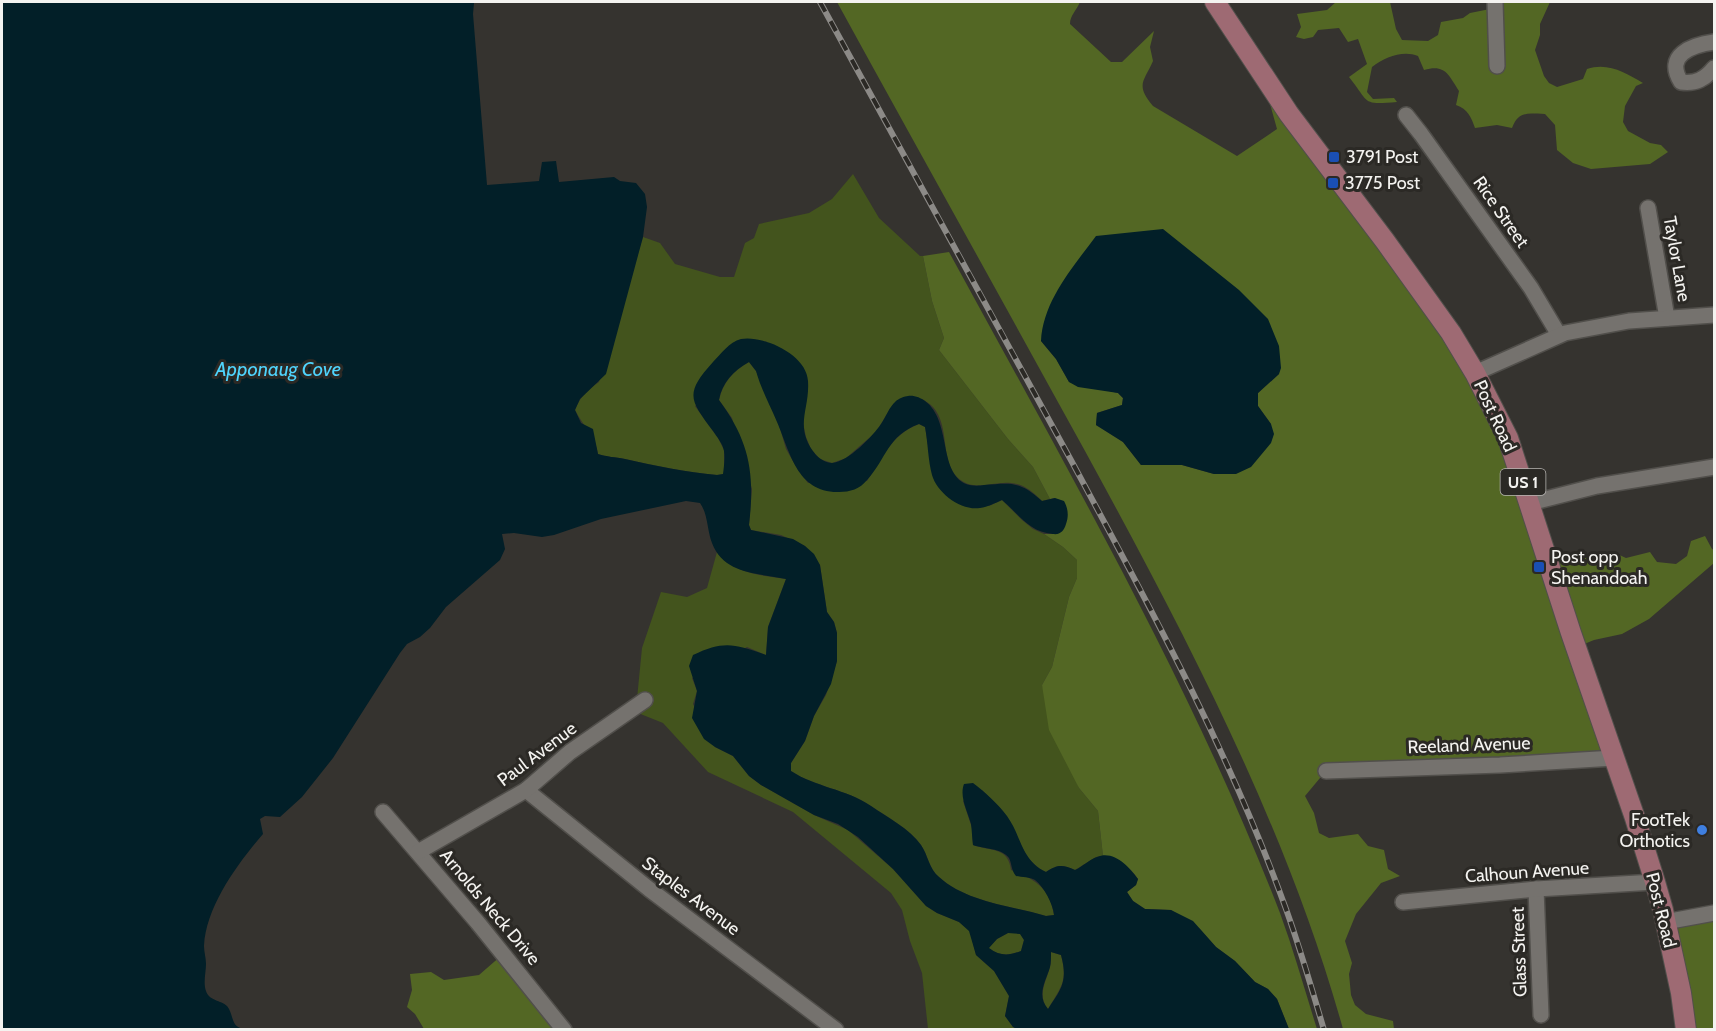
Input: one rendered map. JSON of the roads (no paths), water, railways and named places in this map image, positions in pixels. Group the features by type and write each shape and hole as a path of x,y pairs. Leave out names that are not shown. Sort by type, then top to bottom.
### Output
{"main road":[{"name":"Post Road","path":"1215,2 1289,114 1451,333 1475,373 1508,438 1655,882 1681,993 1686,1029"}],"street":[{"path":"1495,2 1497,66"},
{"path":"1714,42 1691,48 1679,56 1676,64 1677,75 1681,82 1690,83 1702,80 1714,68"},
{"name":"Rice Street","path":"1406,115 1531,288 1560,335"},
{"name":"Taylor Lane","path":"1648,208 1667,318"},
{"path":"1475,373 1565,333 1629,321 1714,315"},
{"path":"1530,503 1597,486 1714,468"},
{"name":"Paul Avenue","path":"418,852 526,790 570,752 645,700"},
{"name":"Reeland Avenue","path":"1326,771 1500,765 1614,758"},
{"name":"Staples Avenue","path":"526,790 667,903 836,1029"},
{"name":"Arnolds Neck Drive","path":"383,812 530,985 564,1029"},
{"name":"Calhoun Avenue","path":"1403,902 1536,889 1655,882"},
{"name":"Glass Street","path":"1536,889 1541,1015"},
{"path":"1665,922 1714,913"}],"water":[{"name":"Apponaug Cove","path":"2,2 489,2 474,3 473,14 487,185 539,181 542,162 556,161 559,182 614,177 620,181 636,183 645,194 647,207 643,237 606,374 580,399 575,410 581,423 593,429 598,454 682,470 723,474 723,448 695,404 694,390 704,373 733,343 741,339 761,340 792,355 806,372 808,391 804,418 805,436 816,455 823,460 832,463 845,458 877,429 896,401 915,396 925,401 939,421 948,458 957,478 966,484 980,486 1015,485 1028,490 1042,501 1055,498 1064,501 1068,515 1064,529 1058,534 1044,533 1030,526 1002,500 980,508 958,504 944,494 935,482 925,427 919,424 908,429 894,441 874,472 861,486 847,491 825,491 813,486 797,469 756,371 749,362 733,373 723,388 719,400 738,430 748,459 751,530 793,539 814,554 820,565 827,612 834,622 837,633 837,661 831,684 814,716 805,741 791,763 791,771 810,781 861,800 898,824 921,845 936,874 962,892 1004,906 1046,916 1054,915 1050,901 1035,880 1016,876 1006,855 973,845 963,789 964,784 973,783 1003,812 1012,824 1031,861 1046,872 1061,866 1075,870 1103,855 1121,861 1138,879 1136,885 1127,892 1133,901 1145,909 1171,910 1193,921 1216,947 1277,999 1289,1029 1019,1030 1013,1027 1005,1016 1009,996 994,971 976,955 969,931 959,922 926,906 893,869 858,837 838,824 814,815 761,785 749,776 733,756 704,739 692,718 697,691 689,666 693,655 713,647 730,645 766,655 768,627 786,579 743,571 725,561 712,543 705,512 700,503 686,501 601,519 554,535 542,537 514,533 502,534 505,549 500,560 446,607 430,628 407,644 333,758 302,797 280,817 265,816 260,819 263,834 234,872 217,901 206,931 204,946 206,991 212,999 227,1006 237,1026 245,1029 2,1029","holes":["1008,933 1020,934 1024,940 1021,951 1004,954 989,948 997,939","1051,952 1061,955 1064,978 1060,990 1048,1009 1044,1004 1042,993 1050,967"]},
{"path":"1163,229 1239,290 1268,319 1279,346 1281,368 1279,374 1258,393 1258,406 1271,424 1274,434 1271,443 1251,467 1236,474 1214,474 1182,465 1141,465 1123,442 1096,425 1097,413 1122,405 1123,398 1118,393 1078,387 1069,382 1056,359 1041,341 1043,326 1053,298 1096,236"}],"railway":[{"path":"820,2 1072,462 1187,681 1264,851 1286,909 1324,1030"}],"place":[{"name":"3791 Post","path":"1334,157"},
{"name":"3775 Post","path":"1333,183"},
{"name":"Post opp Shenandoah","path":"1539,567"},
{"name":"FootTek Orthotics","path":"1702,830"}]}
